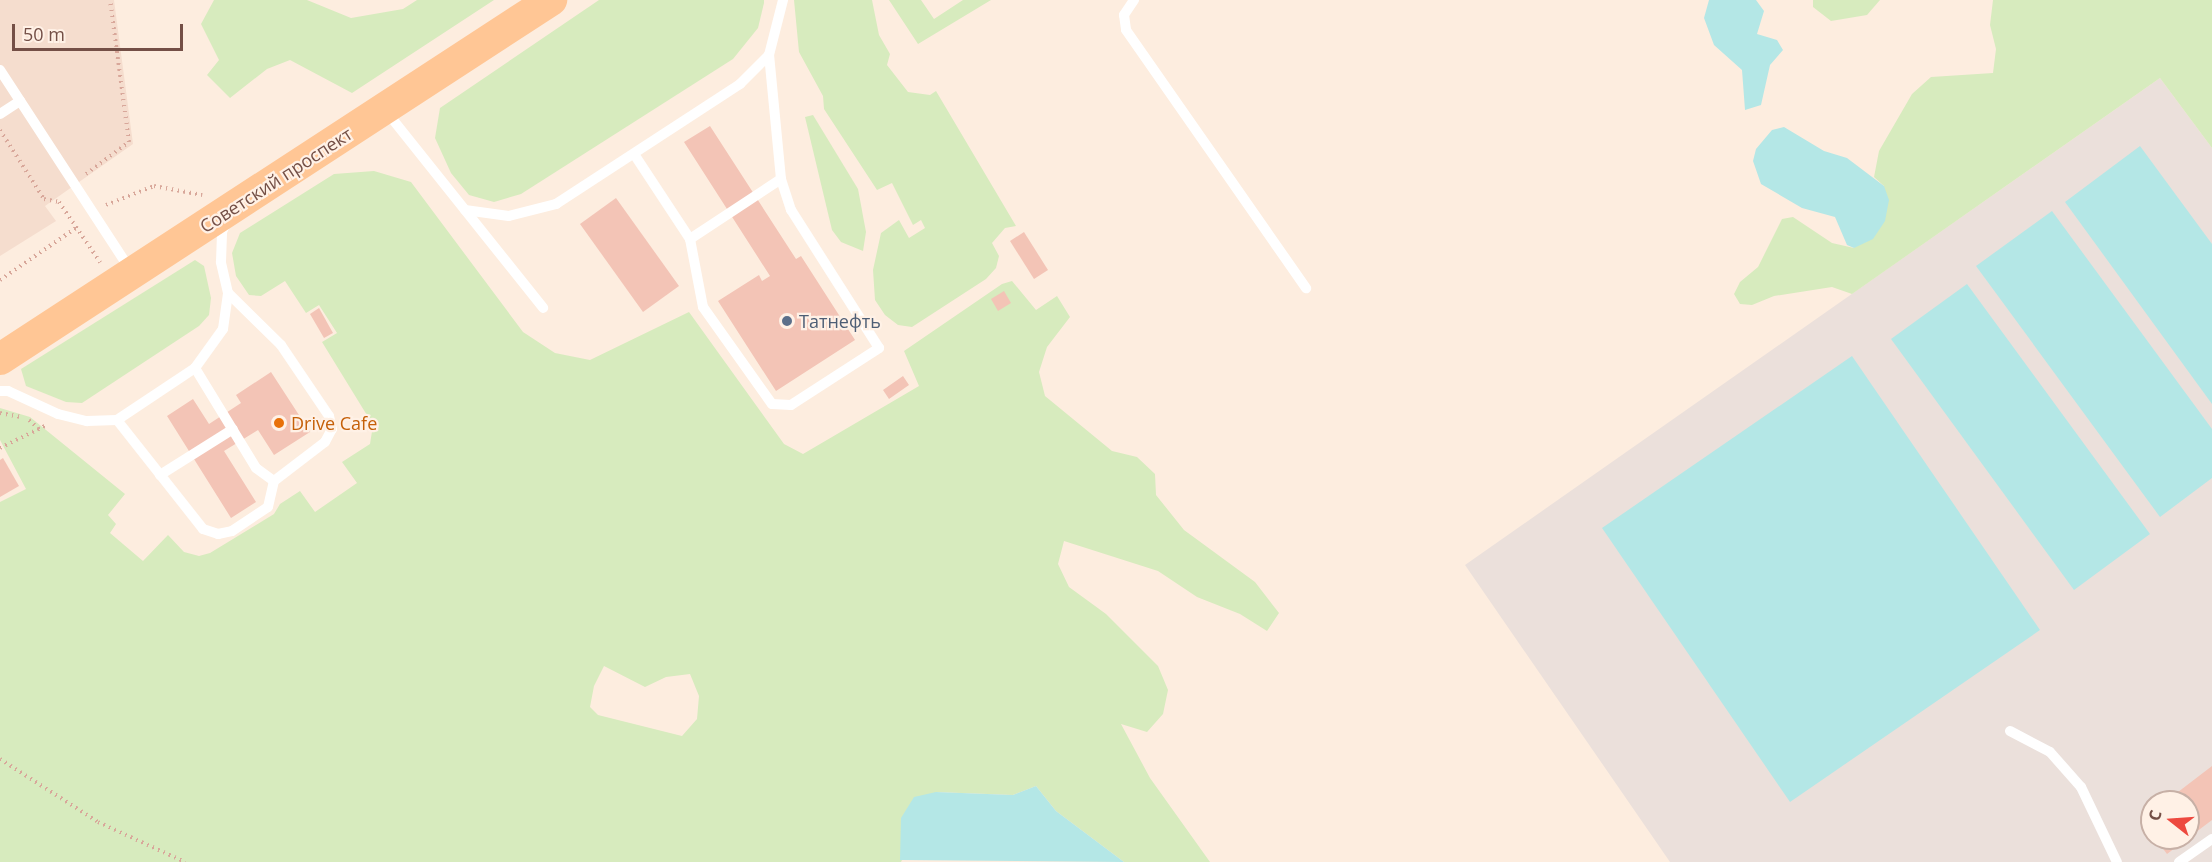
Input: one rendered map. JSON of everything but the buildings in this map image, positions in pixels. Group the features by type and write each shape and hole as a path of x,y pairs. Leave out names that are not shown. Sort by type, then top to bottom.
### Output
{"main road":[{"name":"Советский проспект","path":"0,359 134,275 223,202 384,109 551,0"}],"lane":[{"path":"634,154 690,239 703,307 772,404 792,405 879,348 791,210 781,179 769,55 783,0"},
{"path":"1134,0 1124,15 1126,30 1306,288"},
{"path":"465,210 509,216 556,204 740,84 769,55"},
{"path":"0,70 134,275"},
{"path":"0,114 20,101"},
{"path":"384,109 543,308"},
{"path":"690,239 781,179"},
{"path":"0,391 8,391 58,414 87,421 117,420 195,368 223,329 228,293 221,262 223,202"},
{"path":"117,420 202,529 218,534 232,531 268,507 274,481 293,463 325,442 332,429 330,416 281,345 228,293"},
{"path":"195,368 256,468 274,481"},
{"path":"160,475 233,429"},
{"path":"2010,731 2050,752 2080,787 2117,862"},
{"path":"2179,862 2212,839"}],"path":[{"path":"90,182 85,174 129,142 110,0"},
{"path":"0,130 44,199 59,202 100,263 105,292"},
{"path":"106,205 154,186 171,192 223,202"},
{"path":"100,197 112,215"},
{"path":"0,280 76,228"},
{"path":"0,412 27,418 40,430"},
{"path":"0,448 40,430 58,414"},
{"path":"0,759 98,822 185,862"}],"shaded area":[{"path":"0,0 114,0 133,144 45,206 56,221 0,256"},
{"path":"2160,78 2212,148 2212,862 1670,862 1465,565"}],"green space":[{"path":"214,0 307,0 351,18 403,9 417,0 494,0 352,93 290,60 267,69 230,98 207,75 219,60 201,24"},
{"path":"599,0 764,0 764,3 758,28 733,59 521,194 494,202 469,195 451,173 435,138 440,108"},
{"path":"794,0 872,0 879,35 890,54 887,65 908,92 930,95 936,91 1016,226 1005,228 992,243 999,256 996,268 986,279 912,327 898,325 885,315 875,300 873,270 881,233 899,220 909,238 925,228 921,220 913,225 892,183 877,190 824,109 823,96 799,52"},
{"path":"889,0 921,0 934,19 963,0 991,0 918,44"},
{"path":"1813,0 1880,0 1867,15 1831,21 1813,7"},
{"path":"1993,0 2212,0 2212,148 2160,78 1852,294 1832,287 1774,296 1752,305 1740,304 1734,294 1740,282 1758,267 1782,219 1793,217 1832,243 1854,248 1884,186 1874,177 1879,151 1912,94 1931,77 1993,73 1996,49 1990,25"},
{"path":"813,115 858,189 866,232 863,251 841,242 832,230 805,117"},
{"path":"374,171 411,182 523,332 555,353 590,360 689,312 784,444 803,454 919,386 904,351 1002,284 1012,281 1036,310 1057,296 1070,317 1047,347 1039,372 1045,396 1112,451 1137,457 1155,474 1156,495 1184,530 1255,582 1279,613 1267,631 1240,614 1197,597 1158,571 1064,541 1058,564 1069,587 1106,614 1158,666 1168,690 1163,714 1147,732 1121,724 1150,778 1210,862 1124,862 1056,811 1036,786 1013,795 936,792 901,862 0,862 0,502 26,489 0,440 0,408 30,417 125,494 108,515 116,524 110,533 143,561 168,535 184,552 199,556 210,553 274,514 280,504 300,491 315,512 357,483 342,462 370,444 373,425 322,342 337,333 319,305 306,313 285,281 261,296 249,295 236,276 232,253 240,233 334,174","holes":["604,666 645,687 666,677 690,674 699,696 697,719 682,736 598,715 590,707 594,686"]},
{"path":"195,260 204,266 211,298 209,315 199,326 82,403 66,402 26,386 21,369"}],"water":[{"path":"1709,0 1756,0 1764,11 1757,34 1777,40 1783,50 1770,65 1761,105 1745,110 1742,70 1714,45 1704,18"},
{"path":"1784,127 1824,151 1847,158 1884,186 1889,200 1885,221 1873,239 1854,248 1847,245 1835,217 1802,208 1761,184 1753,161 1756,149 1772,130"},
{"path":"2140,146 2212,244 2212,404 2065,202"},
{"path":"2052,211 2212,429 2212,478 2160,517 1976,266"},
{"path":"1967,284 2150,534 2074,590 1891,339"},
{"path":"1852,356 2040,630 1790,802 1602,528"},
{"path":"1036,786 1056,811 1124,862 900,860 901,818 914,797 936,792 1013,795"}],"place":[{"name":"Татнефть","path":"787,321"},
{"name":"Drive Cafe","path":"279,423"}]}
